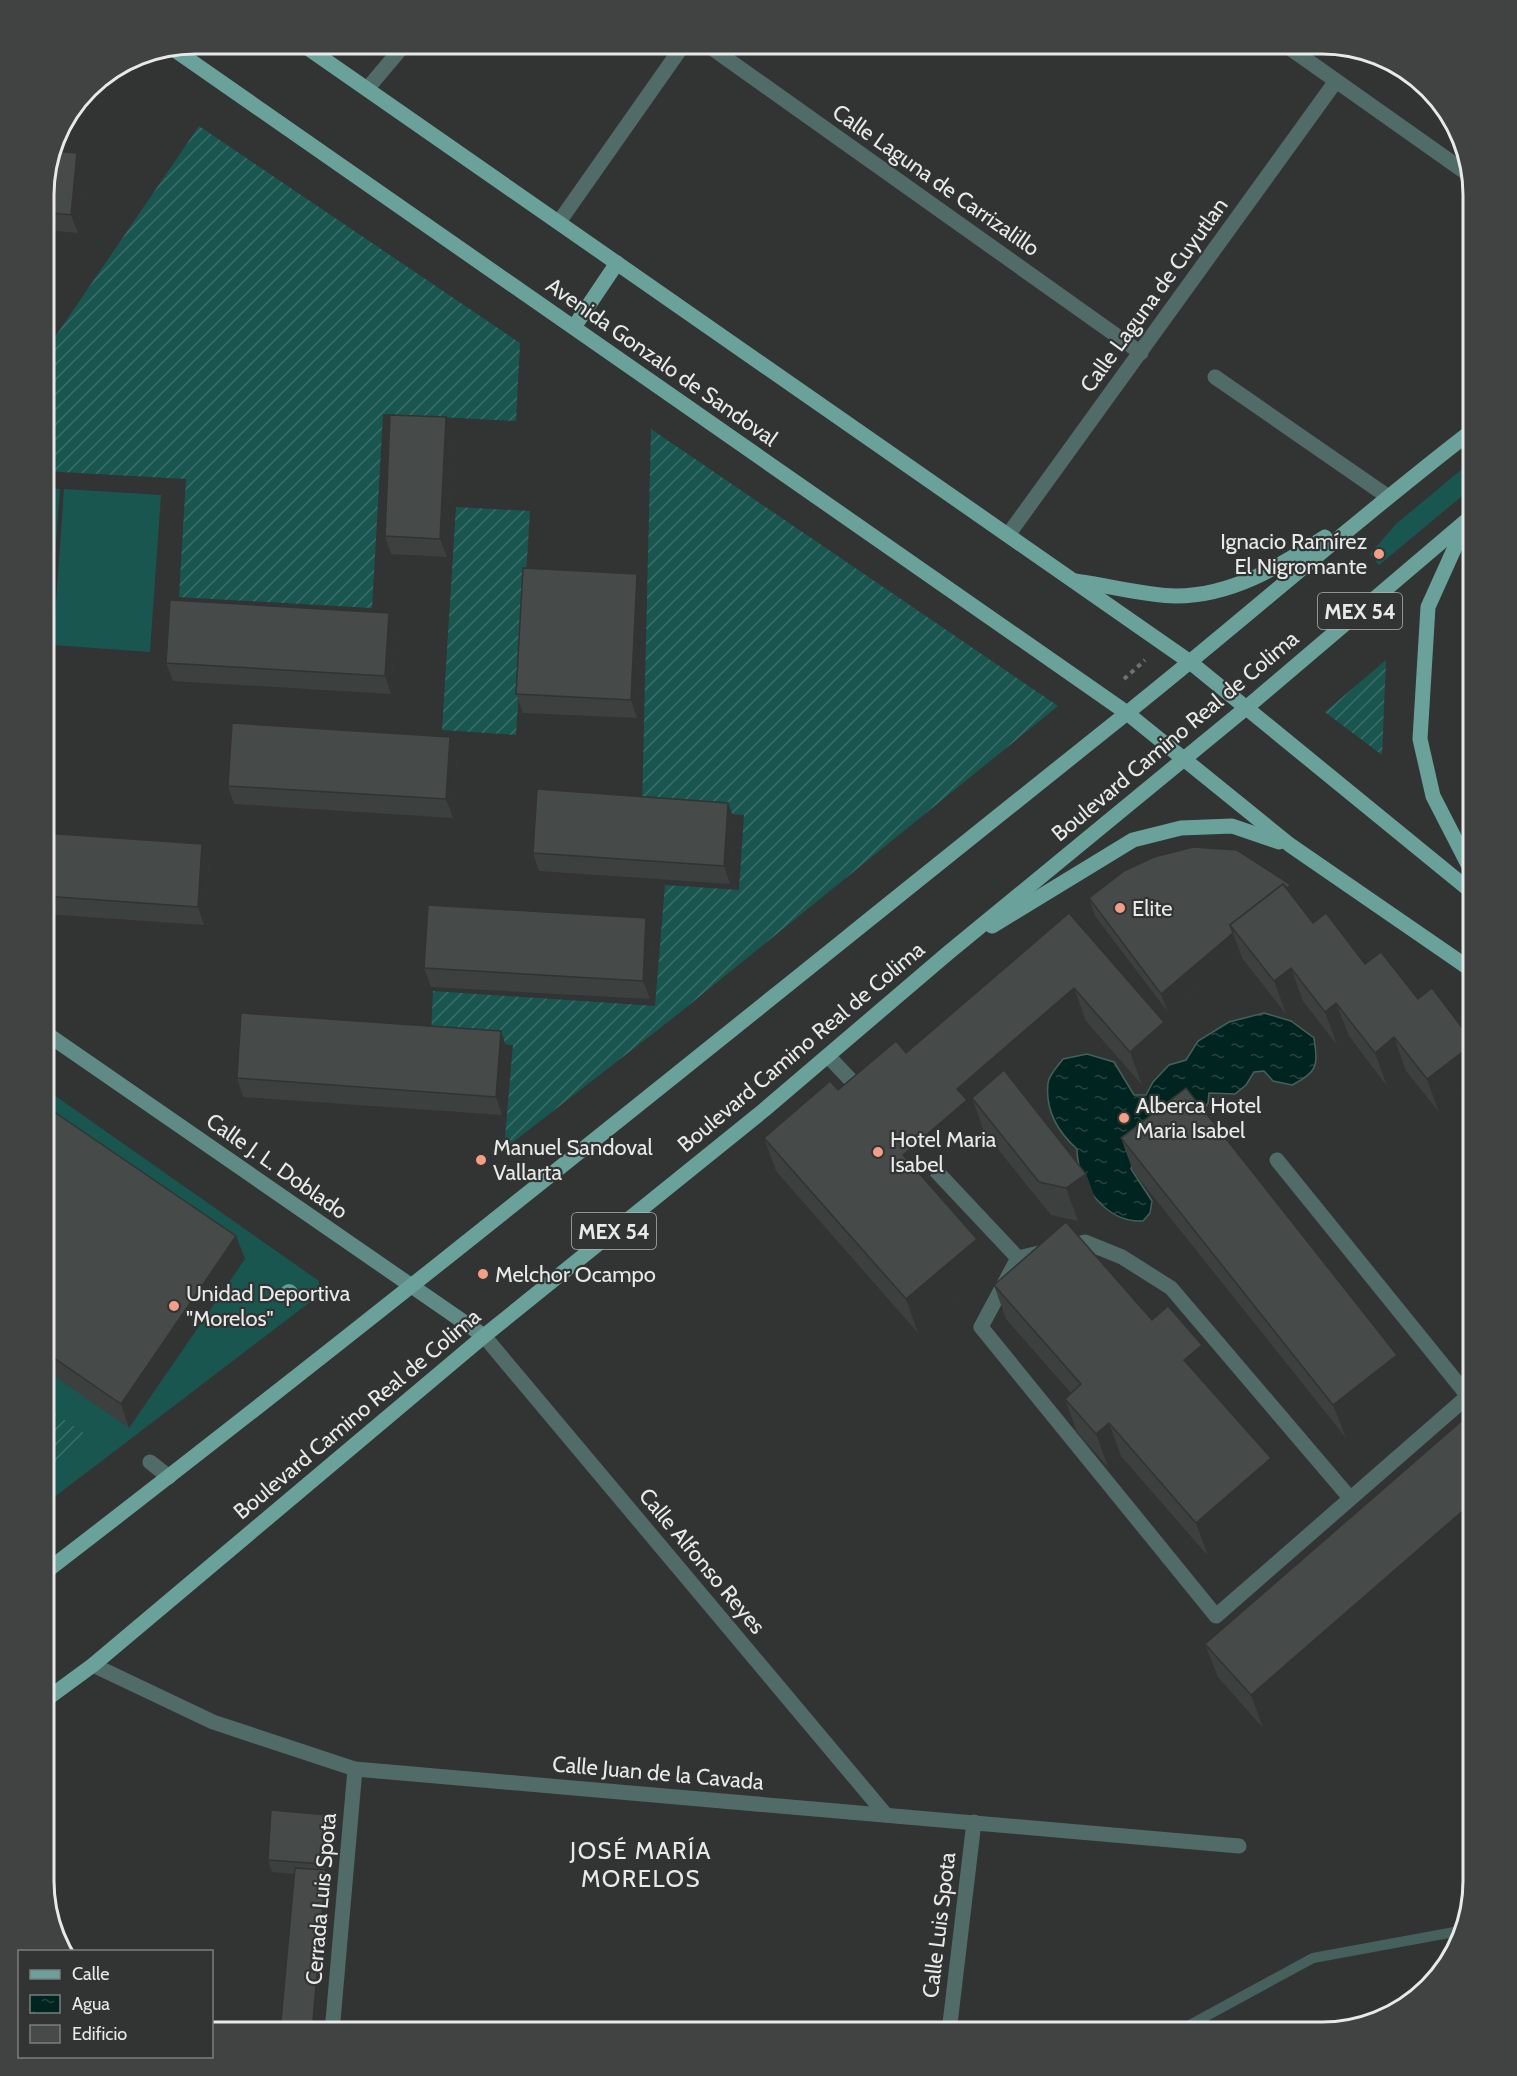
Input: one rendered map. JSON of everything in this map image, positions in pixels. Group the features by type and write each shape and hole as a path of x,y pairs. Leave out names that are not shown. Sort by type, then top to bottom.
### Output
{"main road":[{"path":"317,54 1190,662 1463,885"},
{"name":"Avenida Gonzalo de Sandoval","path":"182,55 1127,713 1290,845"},
{"path":"574,327 617,263"},
{"name":"MEX 54","path":"54,1565 411,1286 1127,713 1381,500 1463,438"},
{"path":"1073,581 1175,596 1237,586 1300,553 1381,500"},
{"name":"Boulevard Camino Real de Colima","path":"54,1694 93,1665 484,1336 828,1056 948,952 1246,708 1463,524"},
{"path":"1463,533 1428,607 1420,739 1433,796 1463,854"},
{"path":"948,952 1133,840 1181,828 1232,826 1290,845 1463,964"}],"street":[{"path":"368,89 397,54"},
{"path":"559,222 677,54"},
{"name":"Calle Laguna de Carrizalillo","path":"719,54 1141,352"},
{"path":"1298,54 1460,169"},
{"name":"Calle Laguna de Cuyutlan","path":"1008,535 1336,81"},
{"path":"1215,377 1381,500"},
{"name":"Calle J. L. Doblado","path":"54,1039 484,1336"},
{"path":"828,1056 875,1107"},
{"path":"915,1149 1018,1258"},
{"path":"1277,1160 1463,1390"},
{"path":"1350,1498 1171,1288 1122,1257 1085,1242 1018,1258 981,1328 1216,1616 1463,1400"},
{"name":"Calle Alfonso Reyes","path":"484,1336 886,1815"},
{"path":"150,1462 169,1477"},
{"name":"Calle Juan de la Cavada","path":"93,1665 213,1722 355,1769 1239,1846"},
{"name":"Cerrada Luis Spota","path":"333,2022 355,1769"},
{"name":"Calle Luis Spota","path":"950,2022 974,1822"}],"shaded area":[{"path":"199,126 520,343 516,421 383,414 372,608 179,597 186,479 54,472 54,338"},
{"path":"651,429 1058,706 673,1018 504,1149 513,1045 431,1039 433,991 655,1006 665,885 739,890 744,815 642,808"},
{"path":"1463,468 1463,495 1379,565 1370,554 1396,524"},
{"path":"54,488 60,489 54,568"},
{"path":"64,489 161,495 150,652 54,645"},
{"path":"456,507 530,511 516,735 442,730"},
{"path":"1386,660 1382,755 1325,712"},
{"name":"Unidad Deportiva \"Morelos\"","path":"54,1095 319,1281 318,1296 54,1497"},
{"path":"54,1413 91,1438 54,1467"}],"water":[{"name":"Alberca Hotel Maria Isabel","path":"1264,1013 1291,1021 1314,1038 1316,1062 1311,1072 1292,1085 1273,1081 1264,1071 1254,1072 1246,1085 1235,1094 1209,1093 1208,1103 1201,1114 1135,1156 1131,1169 1152,1201 1150,1213 1143,1221 1117,1216 1106,1208 1088,1188 1078,1162 1077,1149 1059,1128 1051,1111 1048,1083 1063,1059 1087,1054 1114,1062 1134,1095 1146,1095 1153,1082 1169,1065 1186,1060 1198,1041 1229,1022"}],"building":[{"path":"61,152 77,153 71,215 54,213 55,177"},
{"path":"390,415 446,417 440,539 385,536"},
{"path":"523,568 637,574 631,700 516,694"},
{"path":"170,600 389,613 385,676 166,663"},
{"path":"232,723 450,737 446,799 228,786"},
{"path":"537,789 728,803 724,866 533,853"},
{"path":"54,834 202,844 198,907 54,897"},
{"path":"1193,847 1237,850 1291,885 1287,888 1283,884 1230,925 1233,933 1161,994 1089,898 1124,871 1154,857"},
{"path":"1283,884 1313,923 1326,913 1365,964 1381,952 1418,999 1432,988 1463,1029 1463,1052 1427,1079 1394,1037 1375,1053 1336,1003 1325,1012 1291,968 1274,981 1230,925"},
{"path":"428,905 646,918 643,981 424,968"},
{"name":"Hotel Maria Isabel","path":"1069,913 1164,1022 1130,1052 1074,988 957,1089 967,1100 903,1155 977,1239 906,1299 764,1138 830,1081 838,1090 896,1041 906,1053"},
{"path":"241,1013 501,1031 496,1097 237,1078"},
{"path":"1004,1070 1086,1174 1066,1188 1039,1182 972,1098"},
{"path":"1186,1088 1397,1355 1333,1405 1121,1138"},
{"path":"54,1112 236,1236 121,1404 54,1358"},
{"path":"1066,1222 1152,1320 1168,1306 1202,1345 1184,1360 1271,1458 1196,1523 1109,1423 1096,1434 1065,1399 1081,1384 994,1285"},
{"path":"1463,1420 1463,1511 1251,1695 1205,1644"},
{"path":"271,1810 328,1815 323,1864 268,1860"},
{"path":"295,1868 326,1870 313,2022 281,2022"}],"waterway":[{"path":"1195,2022 1313,1958 1453,1932"}],"place":[{"name":"Ignacio Ramírez El Nigromante","path":"1379,554"},
{"name":"Elite","path":"1120,908"},
{"name":"Alberca Hotel Maria Isabel","path":"1124,1118"},
{"name":"Hotel Maria Isabel","path":"878,1152"},
{"name":"Manuel Sandoval Vallarta","path":"481,1160"},
{"name":"Melchor Ocampo","path":"483,1274"},
{"name":"Unidad Deportiva \"Morelos\"","path":"174,1306"}],"district":[{"name":"JOSÉ MARÍA MORELOS","path":"641,1864"}]}
